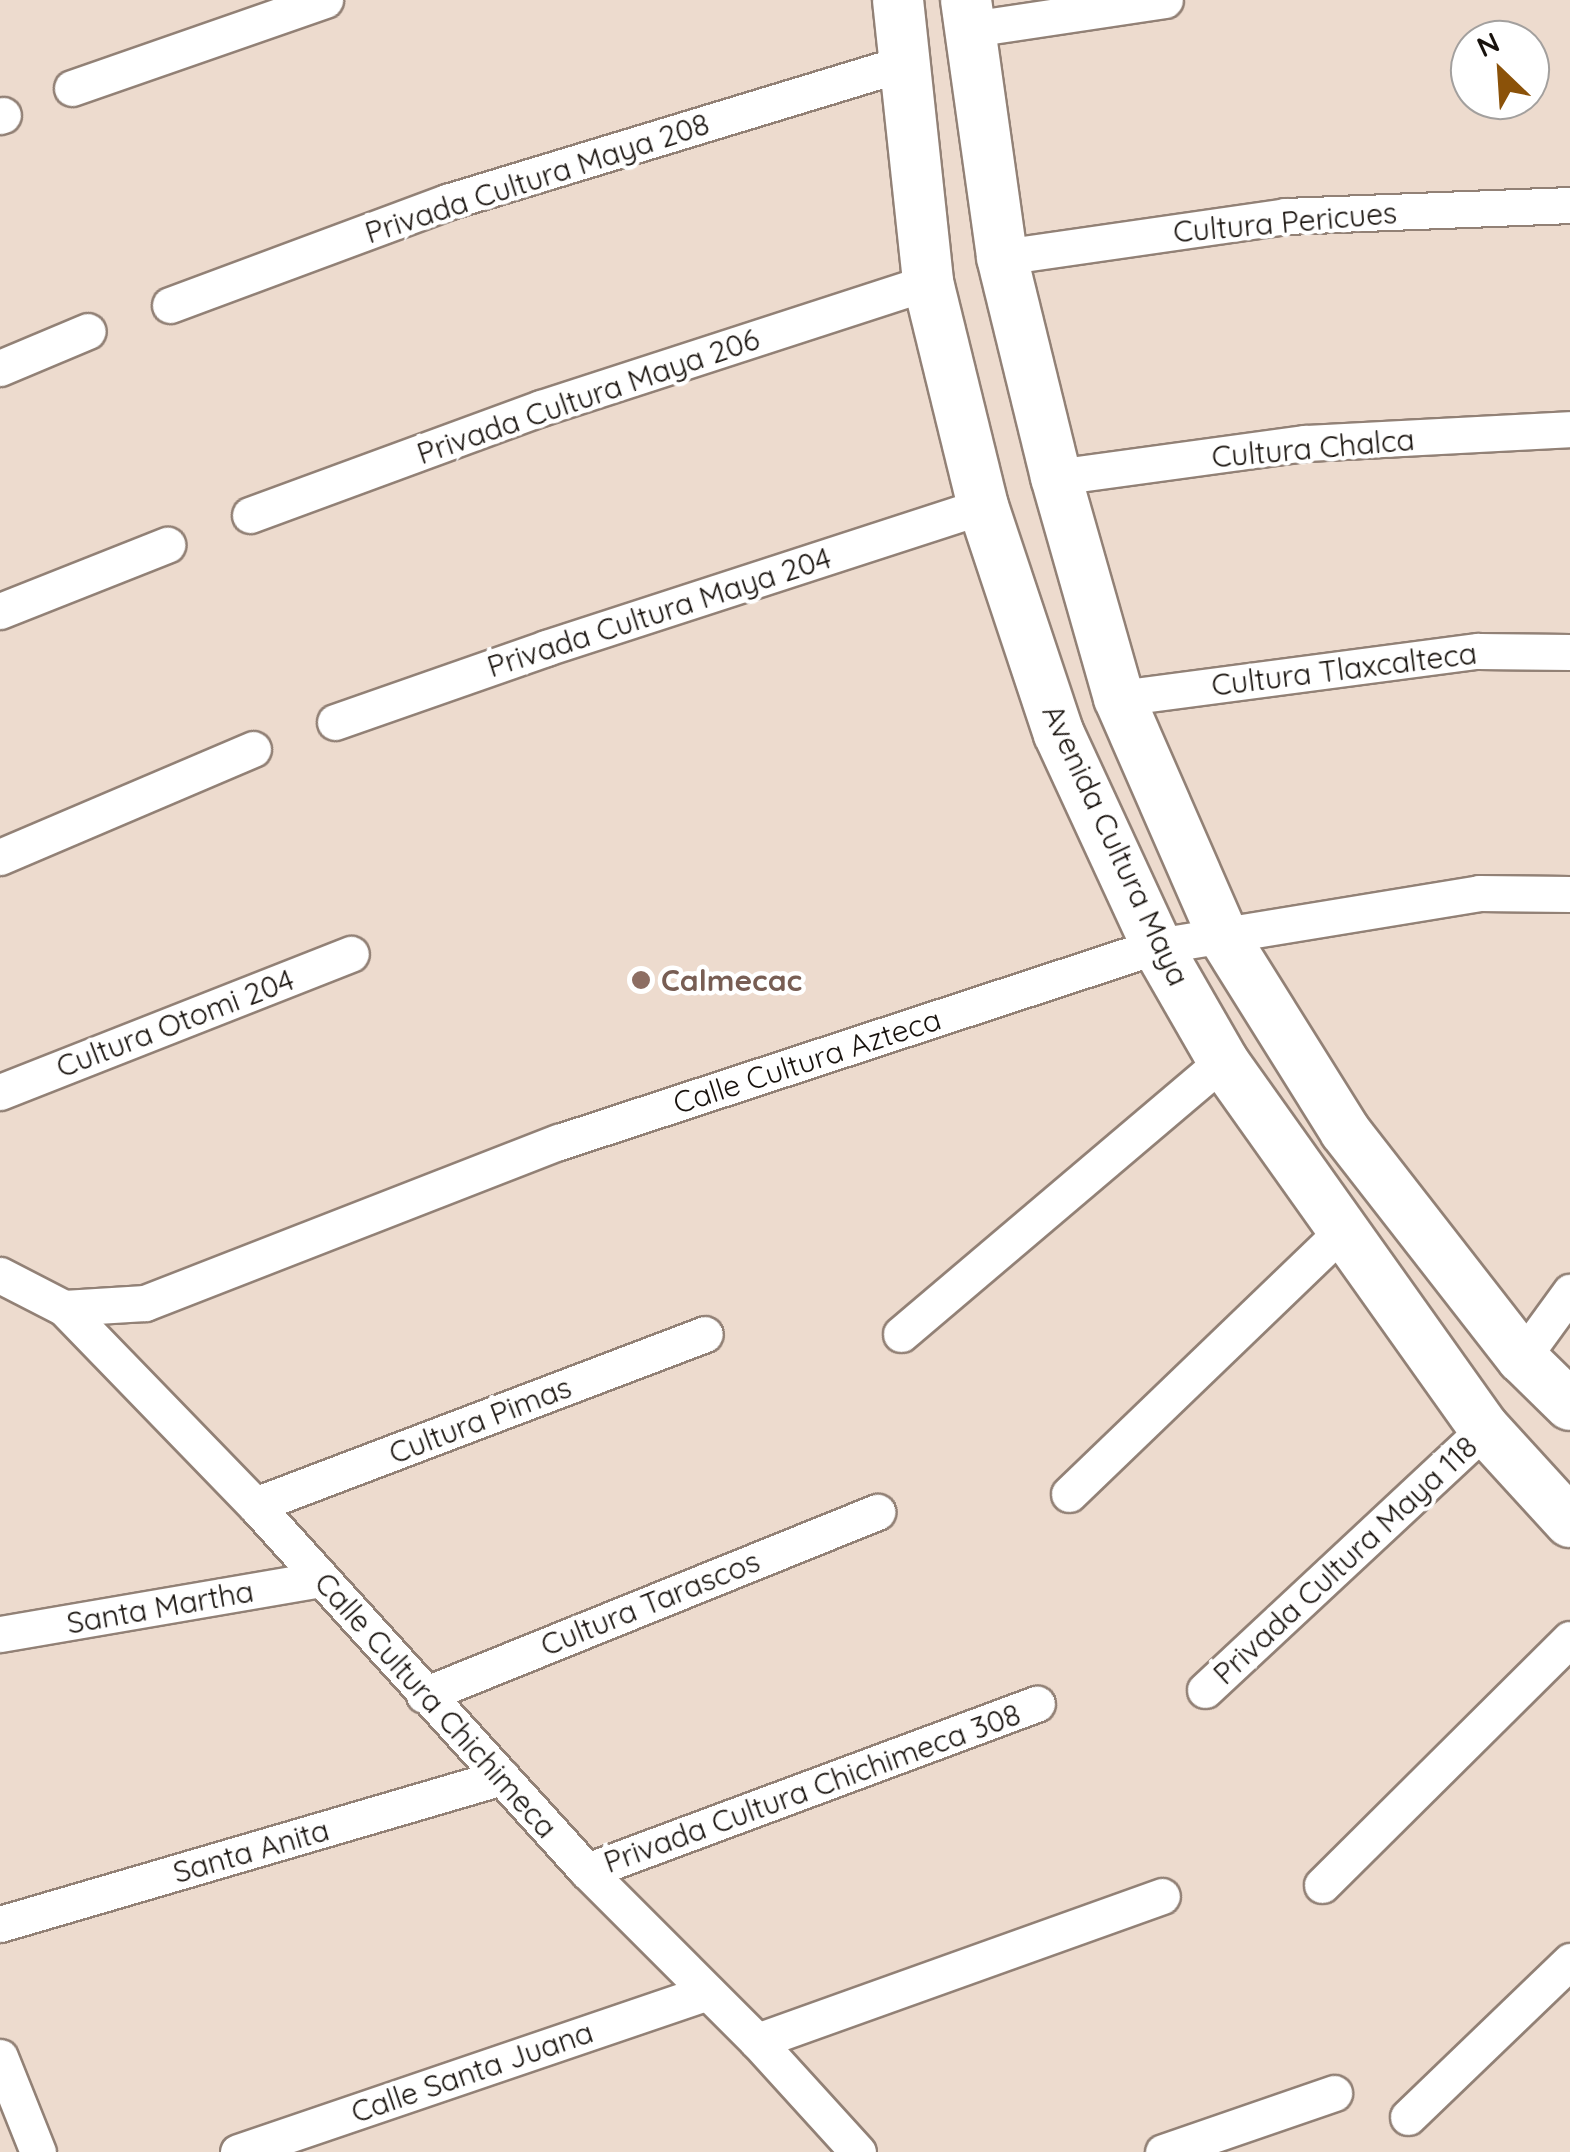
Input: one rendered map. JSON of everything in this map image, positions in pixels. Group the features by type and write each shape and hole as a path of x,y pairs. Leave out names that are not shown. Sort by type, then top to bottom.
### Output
{"street":[{"path":"72,88 325,0"},
{"name":"Avenida Cultura Maya","path":"898,0 908,62 928,282 983,506 1060,734 1157,946 1223,1061 1341,1232 1485,1429 1570,1522"},
{"path":"985,17 1166,0"},
{"name":"Avenida Cultura Maya","path":"985,17 1002,257 1056,477 1119,698 1222,934 1346,1131 1522,1358 1570,1406"},
{"name":"Privada Cultura Maya 208","path":"170,306 447,202 908,62"},
{"name":"Cultura Pericues","path":"1002,257 1285,216 1570,205"},
{"name":"Privada Cultura Maya 206","path":"250,515 540,408 928,282"},
{"path":"0,368 88,331"},
{"name":"Cultura Chalca","path":"1056,477 1305,444 1570,429"},
{"name":"Privada Cultura Maya 204","path":"336,722 546,648 983,506"},
{"path":"0,611 167,545"},
{"name":"Cultura Tlaxcalteca","path":"1119,698 1478,651 1570,652"},
{"path":"0,857 253,749"},
{"name":"Calle Cultura Azteca","path":"64,1308 144,1303 559,1142 1157,946 1479,893 1570,894"},
{"name":"Cultura Otomi 204","path":"0,1092 350,954"},
{"path":"901,1334 1223,1061"},
{"path":"1068,1494 1341,1232"},
{"name":"Calle Cultura Chichimeca","path":"0,1276 64,1308 255,1505 587,1871 757,2041 858,2152"},
{"path":"1522,1358 1570,1292"},
{"name":"Cultura Pimas","path":"255,1505 705,1334"},
{"name":"Privada Cultura Maya 118","path":"1204,1690 1485,1429"},
{"name":"Cultura Tarascos","path":"424,1695 877,1512"},
{"name":"Santa Martha","path":"0,1634 321,1578"},
{"path":"1322,1885 1570,1639"},
{"name":"Privada Cultura Chichimeca 308","path":"587,1871 1037,1704"},
{"name":"Santa Anita","path":"0,1924 502,1778"},
{"path":"757,2041 1162,1896"},
{"path":"1408,2117 1570,1961"},
{"name":"Calle Santa Juana","path":"238,2152 706,1992"},
{"path":"0,2056 38,2152"},
{"path":"1163,2152 1334,2093"}],"place":[{"name":"Calmecac","path":"641,980"}]}
